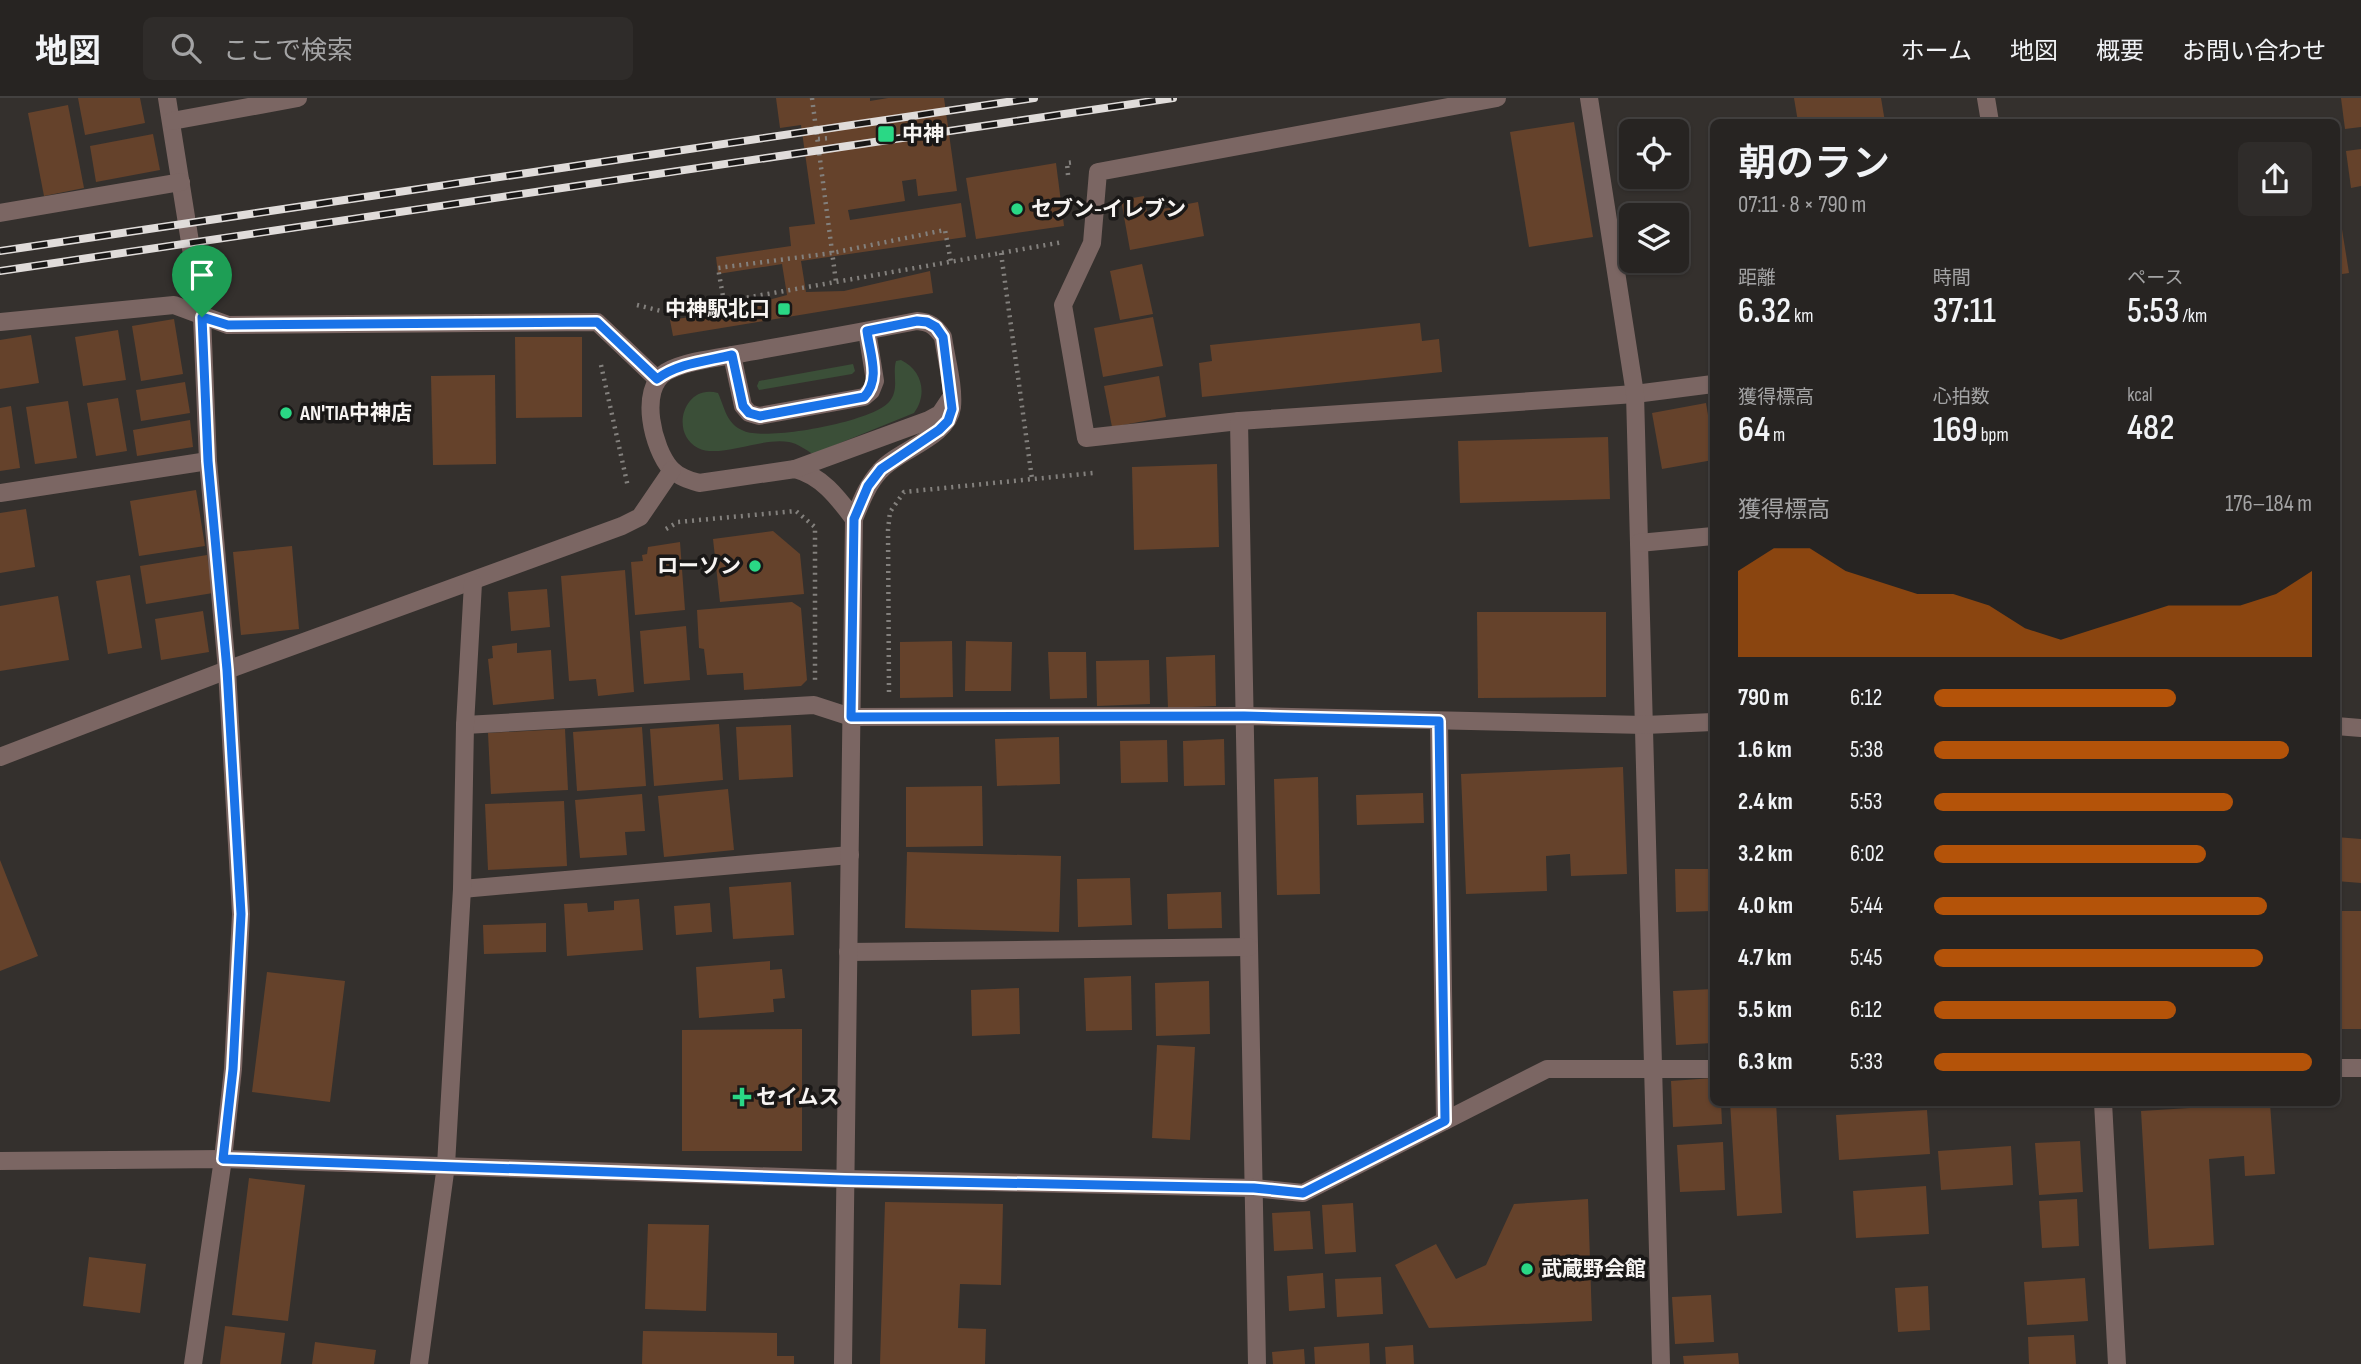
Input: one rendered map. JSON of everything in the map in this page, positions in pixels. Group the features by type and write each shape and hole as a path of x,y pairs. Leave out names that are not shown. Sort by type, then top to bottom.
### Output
{"street":[{"path":"167,98 202,317 208,461 227,670 241,914 233,1069 223,1159 193,1364"},
{"path":"172,121 298,98"},
{"path":"1497,98 1098,172 1092,243 1063,304 1086,438 1239,421 1635,394 1710,384"},
{"path":"1589,98 1635,394 1661,1364"},
{"path":"1986,98 1990,119"},
{"path":"0,214 181,182"},
{"path":"0,323 174,305 228,325 597,322 657,379"},
{"path":"843,1364 854,519 868,486 881,469 948,421 952,396 943,337 936,327 917,321 732,355 666,372 657,379 650,394 656,442 662,457 685,479 699,483 795,469 929,420 940,414 952,396"},
{"path":"732,355 743,406 749,413 760,416 864,397 871,391 875,381 867,331"},
{"path":"1239,421 1257,1364"},
{"path":"0,493 208,461"},
{"path":"795,469 808,472 822,482 854,519"},
{"path":"0,757 227,670 473,583 622,526 640,517 673,470"},
{"path":"1639,543 1710,536"},
{"path":"419,1364 446,1165 462,890 465,725 473,583"},
{"path":"465,725 814,705 851,717 1244,716 1645,725 1710,722"},
{"path":"1439,721 1445,1121"},
{"path":"2340,726 2361,728"},
{"path":"462,890 850,855"},
{"path":"848,952 1249,947"},
{"path":"2340,1068 2361,1068"},
{"path":"0,1161 223,1159 845,1180 1254,1188 1303,1193 1547,1069 1710,1069"},
{"path":"2103,1106 2117,1364"}],"path":[{"path":"812,98 836,282"},
{"path":"818,139 830,138"},
{"path":"1068,176 1067,163 1080,161"},
{"path":"724,302 718,268 832,253 945,230 951,262"},
{"path":"637,305 666,312 1076,240"},
{"path":"1001,253 1032,479"},
{"path":"597,357 629,492"},
{"path":"889,702 888,530 890,512 904,492 1093,473"},
{"path":"663,531 678,522 796,511 815,527 815,688"}],"green space":[{"path":"901,360 914,370 921,383 921,398 914,413 813,454 795,444 778,441 707,451 689,441 684,432 684,411 696,395 706,392 718,393 733,424 744,431 774,434 842,423 879,409 889,402 895,387 896,361"},
{"path":"853,364 855,371 852,374 759,390 757,386 759,381"}],"building":[{"path":"78,98 140,98 145,123 85,135"},
{"path":"776,98 870,98 870,101 888,98 944,98 957,191 918,196 916,179 902,181 905,201 848,210 850,220 961,203 966,237 801,261 806,292 844,291 930,271 933,293 673,336 670,320 723,312 787,295 782,264 718,274 716,257 791,246 789,227 815,224 801,125 780,128"},
{"path":"1794,98 1881,98 1884,119 1798,119"},
{"path":"2341,98 2361,98 2361,127 2345,129"},
{"path":"68,105 84,188 44,196 28,113"},
{"path":"1574,122 1593,237 1529,247 1510,132"},
{"path":"153,134 160,170 96,182 90,146"},
{"path":"2361,149 2361,186 2351,188 2346,151"},
{"path":"1056,163 1064,226 976,239 966,178"},
{"path":"1144,196 1147,212 1198,202 1204,236 1130,250 1121,200"},
{"path":"2340,217 2349,273 2340,274"},
{"path":"1142,264 1153,314 1120,320 1110,271"},
{"path":"1153,317 1163,366 1103,377 1094,328"},
{"path":"174,319 183,374 141,381 132,326"},
{"path":"1420,323 1422,341 1439,339 1442,372 1202,397 1199,363 1212,361 1210,345"},
{"path":"118,330 126,380 83,386 75,337"},
{"path":"31,335 39,383 0,389 0,340"},
{"path":"515,337 582,337 582,417 516,418"},
{"path":"495,375 496,464 433,465 431,376"},
{"path":"1159,376 1166,417 1112,427 1104,386"},
{"path":"185,382 190,413 141,421 136,390"},
{"path":"118,398 127,451 96,456 87,403"},
{"path":"68,401 77,458 35,464 26,407"},
{"path":"1706,403 1710,427 1710,461 1662,469 1652,413"},
{"path":"11,406 20,468 0,471 0,408"},
{"path":"190,420 193,447 137,456 133,430"},
{"path":"1608,437 1610,499 1460,503 1458,441"},
{"path":"1217,464 1219,547 1134,550 1132,467"},
{"path":"196,490 205,546 139,556 130,501"},
{"path":"26,509 35,567 0,573 0,513"},
{"path":"773,531 800,554 804,594 720,602 713,539"},
{"path":"680,542 685,610 635,615 631,562 643,561 642,555 647,554 648,547"},
{"path":"292,546 299,629 241,635 233,552"},
{"path":"207,555 213,593 146,604 140,566"},
{"path":"625,570 634,692 598,696 596,679 569,681 561,576"},
{"path":"130,575 142,648 108,654 96,581"},
{"path":"547,589 550,627 511,631 508,592"},
{"path":"58,596 69,660 0,671 0,606"},
{"path":"792,602 801,608 807,680 801,686 744,690 743,673 707,675 704,649 699,648 697,610"},
{"path":"203,611 209,652 161,660 155,619"},
{"path":"1477,612 1606,612 1606,697 1478,698"},
{"path":"686,626 690,680 644,684 640,631"},
{"path":"952,641 953,697 900,698 900,642"},
{"path":"966,641 1012,642 1011,691 965,691"},
{"path":"517,643 517,653 551,650 554,699 493,705 488,659 493,658 492,646"},
{"path":"1048,652 1086,652 1087,698 1050,699"},
{"path":"1215,655 1216,706 1168,708 1166,657"},
{"path":"1149,660 1150,704 1097,706 1096,661"},
{"path":"719,724 723,780 654,786 650,729"},
{"path":"791,725 793,777 739,780 736,727"},
{"path":"642,727 646,786 577,791 573,732"},
{"path":"565,729 568,790 491,794 488,733"},
{"path":"1059,737 1060,784 997,786 995,739"},
{"path":"1224,739 1225,785 1184,786 1183,741"},
{"path":"1167,740 1168,782 1121,783 1120,741"},
{"path":"1623,767 1627,874 1571,876 1570,854 1546,856 1547,891 1466,894 1461,774"},
{"path":"1318,777 1320,894 1277,895 1274,779"},
{"path":"982,786 983,846 906,847 906,787"},
{"path":"728,789 734,850 664,857 658,796"},
{"path":"1423,793 1424,823 1357,825 1356,795"},
{"path":"642,794 645,831 625,832 627,855 580,858 575,800"},
{"path":"564,801 567,866 488,870 485,804"},
{"path":"2340,837 2361,839 2361,883 2340,881"},
{"path":"907,852 1061,856 1059,932 905,928"},
{"path":"0,860 38,956 0,971"},
{"path":"1675,869 1710,869 1710,911 1676,912"},
{"path":"1130,878 1132,925 1078,927 1077,879"},
{"path":"791,882 794,935 733,939 729,887"},
{"path":"1221,892 1222,928 1168,929 1167,894"},
{"path":"639,899 643,950 567,956 564,904 587,903 588,912 614,910 614,901"},
{"path":"710,903 712,932 676,935 674,906"},
{"path":"2340,911 2361,911 2361,1029 2340,1029"},
{"path":"546,923 546,952 484,954 483,925"},
{"path":"770,961 770,970 782,969 785,998 773,999 774,1012 699,1018 696,967"},
{"path":"267,972 345,981 330,1102 252,1092"},
{"path":"1131,976 1132,1030 1086,1031 1084,978"},
{"path":"1209,981 1210,1034 1156,1036 1155,983"},
{"path":"1019,988 1020,1034 972,1036 971,990"},
{"path":"1710,989 1710,1043 1676,1045 1673,991"},
{"path":"802,1029 802,1151 682,1151 682,1030"},
{"path":"1157,1045 1195,1047 1190,1140 1152,1138"},
{"path":"1710,1078 1710,1106 1721,1106 1722,1124 1673,1127 1671,1081"},
{"path":"1730,1106 1776,1106 1782,1213 1737,1216"},
{"path":"2270,1106 2275,1174 2245,1176 2244,1156 2209,1159 2214,1245 2149,1249 2141,1111"},
{"path":"1927,1110 1930,1154 1839,1160 1836,1115"},
{"path":"2080,1141 2083,1192 2039,1195 2035,1143"},
{"path":"1723,1142 1725,1190 1680,1192 1677,1145"},
{"path":"2011,1146 2013,1185 1941,1190 1938,1151"},
{"path":"249,1178 305,1185 288,1321 232,1315"},
{"path":"1926,1186 1929,1234 1856,1238 1853,1191"},
{"path":"1588,1199 1592,1321 1429,1328 1395,1265 1436,1244 1456,1279 1486,1265 1514,1204"},
{"path":"2077,1199 2079,1246 2042,1248 2039,1201"},
{"path":"885,1202 1003,1204 1001,1285 960,1284 958,1328 986,1329 985,1364 880,1364"},
{"path":"1353,1203 1356,1252 1325,1254 1322,1205"},
{"path":"1310,1211 1313,1249 1274,1251 1272,1213"},
{"path":"648,1224 709,1225 706,1311 645,1309"},
{"path":"89,1257 146,1264 140,1313 83,1306"},
{"path":"1323,1273 1325,1308 1289,1311 1287,1276"},
{"path":"1381,1277 1383,1314 1337,1317 1335,1279"},
{"path":"2085,1278 2088,1321 2027,1325 2024,1282"},
{"path":"1928,1286 1930,1330 1898,1332 1895,1288"},
{"path":"1711,1295 1714,1342 1675,1344 1672,1297"},
{"path":"225,1326 285,1333 281,1364 220,1364"},
{"path":"643,1331 777,1333 777,1356 794,1356 794,1364 642,1364"},
{"path":"2074,1335 2076,1364 2029,1364 2028,1337"},
{"path":"315,1342 376,1350 374,1364 312,1364"},
{"path":"1369,1343 1370,1364 1315,1364 1314,1347"},
{"path":"1413,1345 1414,1364 1386,1364 1385,1347"},
{"path":"1304,1349 1305,1364 1273,1364 1272,1352"},
{"path":"1738,1353 1739,1364 1684,1364 1683,1356"}],"railway":[{"path":"0,251 1034,98"},
{"path":"0,271 1173,98"}],"place":[{"name":"中神","path":"886,134"},
{"name":"セブン-イレブン","path":"1017,209"},
{"name":"中神駅北口","path":"784,309"},
{"name":"AN'TIA中神店","path":"286,413"},
{"name":"ローソン","path":"755,566"},
{"name":"セイムス","path":"742,1097"},
{"name":"武蔵野会館","path":"1527,1269"}],"route":[{"path":"202,317 228,325 597,322 657,379 681,366 732,355 743,406 749,413 760,416 864,397 871,391 875,381 867,331 917,321 936,327 943,337 952,396 948,421 881,469 868,486 854,519 851,717 1244,716 1439,721 1445,1121 1303,1193 1254,1188 845,1180 223,1159 233,1069 241,914 227,670 208,461 202,317"}]}
